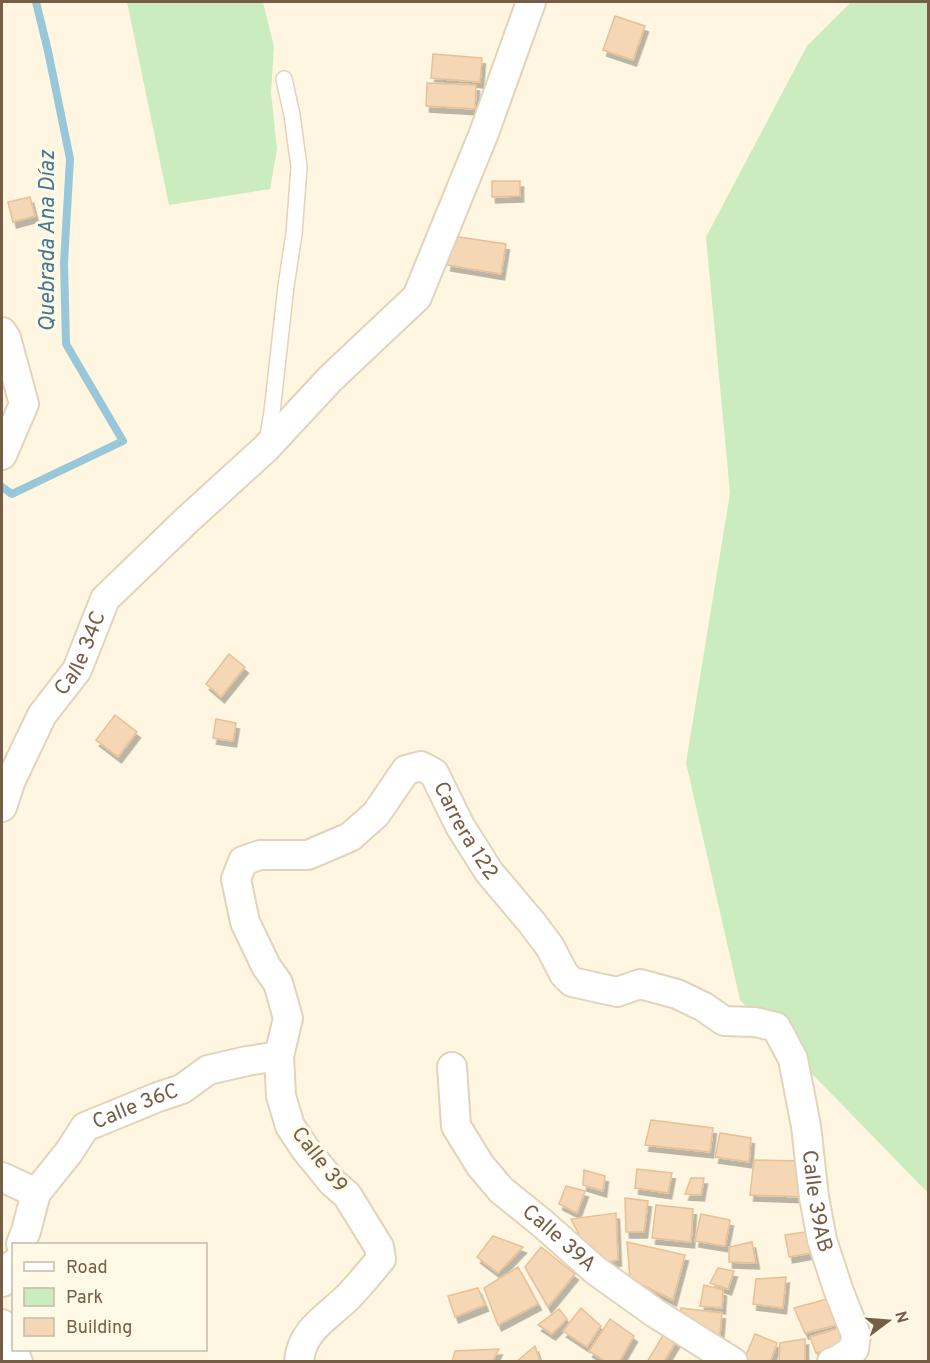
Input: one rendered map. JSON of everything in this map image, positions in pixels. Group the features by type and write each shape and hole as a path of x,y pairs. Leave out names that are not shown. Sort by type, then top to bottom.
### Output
{"street":[{"name":"Calle 34C","path":"2,807 11,780 42,716 77,670 105,600 187,520 266,448 330,379 417,297 484,133 531,2"},
{"path":"2,332 6,338 24,404 2,455"},
{"name":"Carrera 122","path":"243,861 260,855 308,855 350,837 376,814 406,770 421,766 434,773 460,826 489,872 532,923 550,947 564,974 573,982 617,992 640,984 677,994 704,1007 724,1021 755,1022 776,1027"},
{"name":"Calle 39","path":"243,861 236,879 244,922 266,966 278,983 288,1018 279,1056 281,1096 290,1126 332,1182 347,1196 379,1247 381,1260 346,1299 316,1325 304,1340 299,1362"},
{"name":"Calle 39AB","path":"776,1027 793,1059 806,1126 814,1197 822,1240 856,1335 854,1349 832,1362"},
{"name":"Calle 36C","path":"22,1243 36,1193 69,1152 85,1127 158,1096 182,1089 208,1070 279,1056"},
{"name":"Calle 39A","path":"452,1067 456,1126 480,1165 501,1190 595,1270 655,1313 733,1362"},
{"path":"2,1177 36,1193"},
{"path":"2,1282 12,1267"},
{"path":"2,1324 12,1348"}],"lane":[{"path":"266,448 294,234 299,167 292,115 284,79"}],"green space":[{"path":"127,2 263,2 274,47 271,92 277,149 270,189 169,205"},
{"path":"851,2 928,2 928,1193 740,1000 686,763 730,493 706,237 807,46"}],"building":[{"path":"615,16 645,26 633,60 603,50"},
{"path":"433,54 482,58 480,82 431,78"},
{"path":"427,83 476,85 475,109 426,106"},
{"path":"492,181 520,181 520,196 492,197"},
{"path":"30,197 35,216 13,222 8,202"},
{"path":"452,236 506,244 501,274 447,265"},
{"path":"229,654 245,667 221,697 206,684"},
{"path":"115,715 137,732 118,757 96,740"},
{"path":"216,719 236,723 233,741 213,738"},
{"path":"651,1120 713,1128 710,1152 645,1145"},
{"path":"720,1133 751,1138 749,1162 715,1157"},
{"path":"754,1160 803,1161 806,1197 750,1195"},
{"path":"637,1169 672,1173 668,1193 635,1188"},
{"path":"584,1170 605,1176 603,1191 583,1185"},
{"path":"691,1178 704,1178 701,1195 685,1194"},
{"path":"566,1186 585,1191 577,1213 559,1204"},
{"path":"625,1198 648,1201 644,1232 626,1232"},
{"path":"656,1205 693,1209 691,1242 652,1238"},
{"path":"616,1213 618,1260 602,1263 581,1238 571,1219"},
{"path":"701,1214 730,1220 725,1246 695,1241"},
{"path":"812,1231 817,1252 789,1257 785,1235"},
{"path":"493,1236 523,1247 498,1273 477,1257"},
{"path":"627,1242 685,1255 673,1300 630,1279"},
{"path":"752,1242 756,1263 729,1262 729,1247"},
{"path":"541,1247 575,1274 548,1307 525,1267"},
{"path":"518,1267 538,1304 498,1325 484,1288"},
{"path":"718,1268 734,1271 728,1289 710,1283"},
{"path":"786,1277 783,1308 753,1304 756,1279"},
{"path":"704,1285 723,1290 722,1308 700,1306"},
{"path":"478,1288 485,1305 455,1317 448,1296"},
{"path":"831,1298 841,1324 805,1333 794,1308"},
{"path":"581,1308 601,1326 587,1347 563,1331"},
{"path":"681,1308 722,1313 720,1334 698,1338 678,1326"},
{"path":"559,1309 567,1319 552,1334 538,1325"},
{"path":"610,1319 634,1336 619,1362 606,1362 589,1351"},
{"path":"839,1328 846,1344 816,1353 810,1337"},
{"path":"665,1332 677,1340 664,1362 647,1362"},
{"path":"755,1334 777,1343 770,1362 744,1360"},
{"path":"805,1339 805,1362 779,1362 780,1343"},
{"path":"535,1346 540,1362 516,1362"},
{"path":"499,1349 492,1362 452,1362 455,1351"}],"waterway":[{"name":"Quebrada Ana Díaz","path":"2,487 12,494 123,441 66,344 64,263 70,159 36,2"}]}
